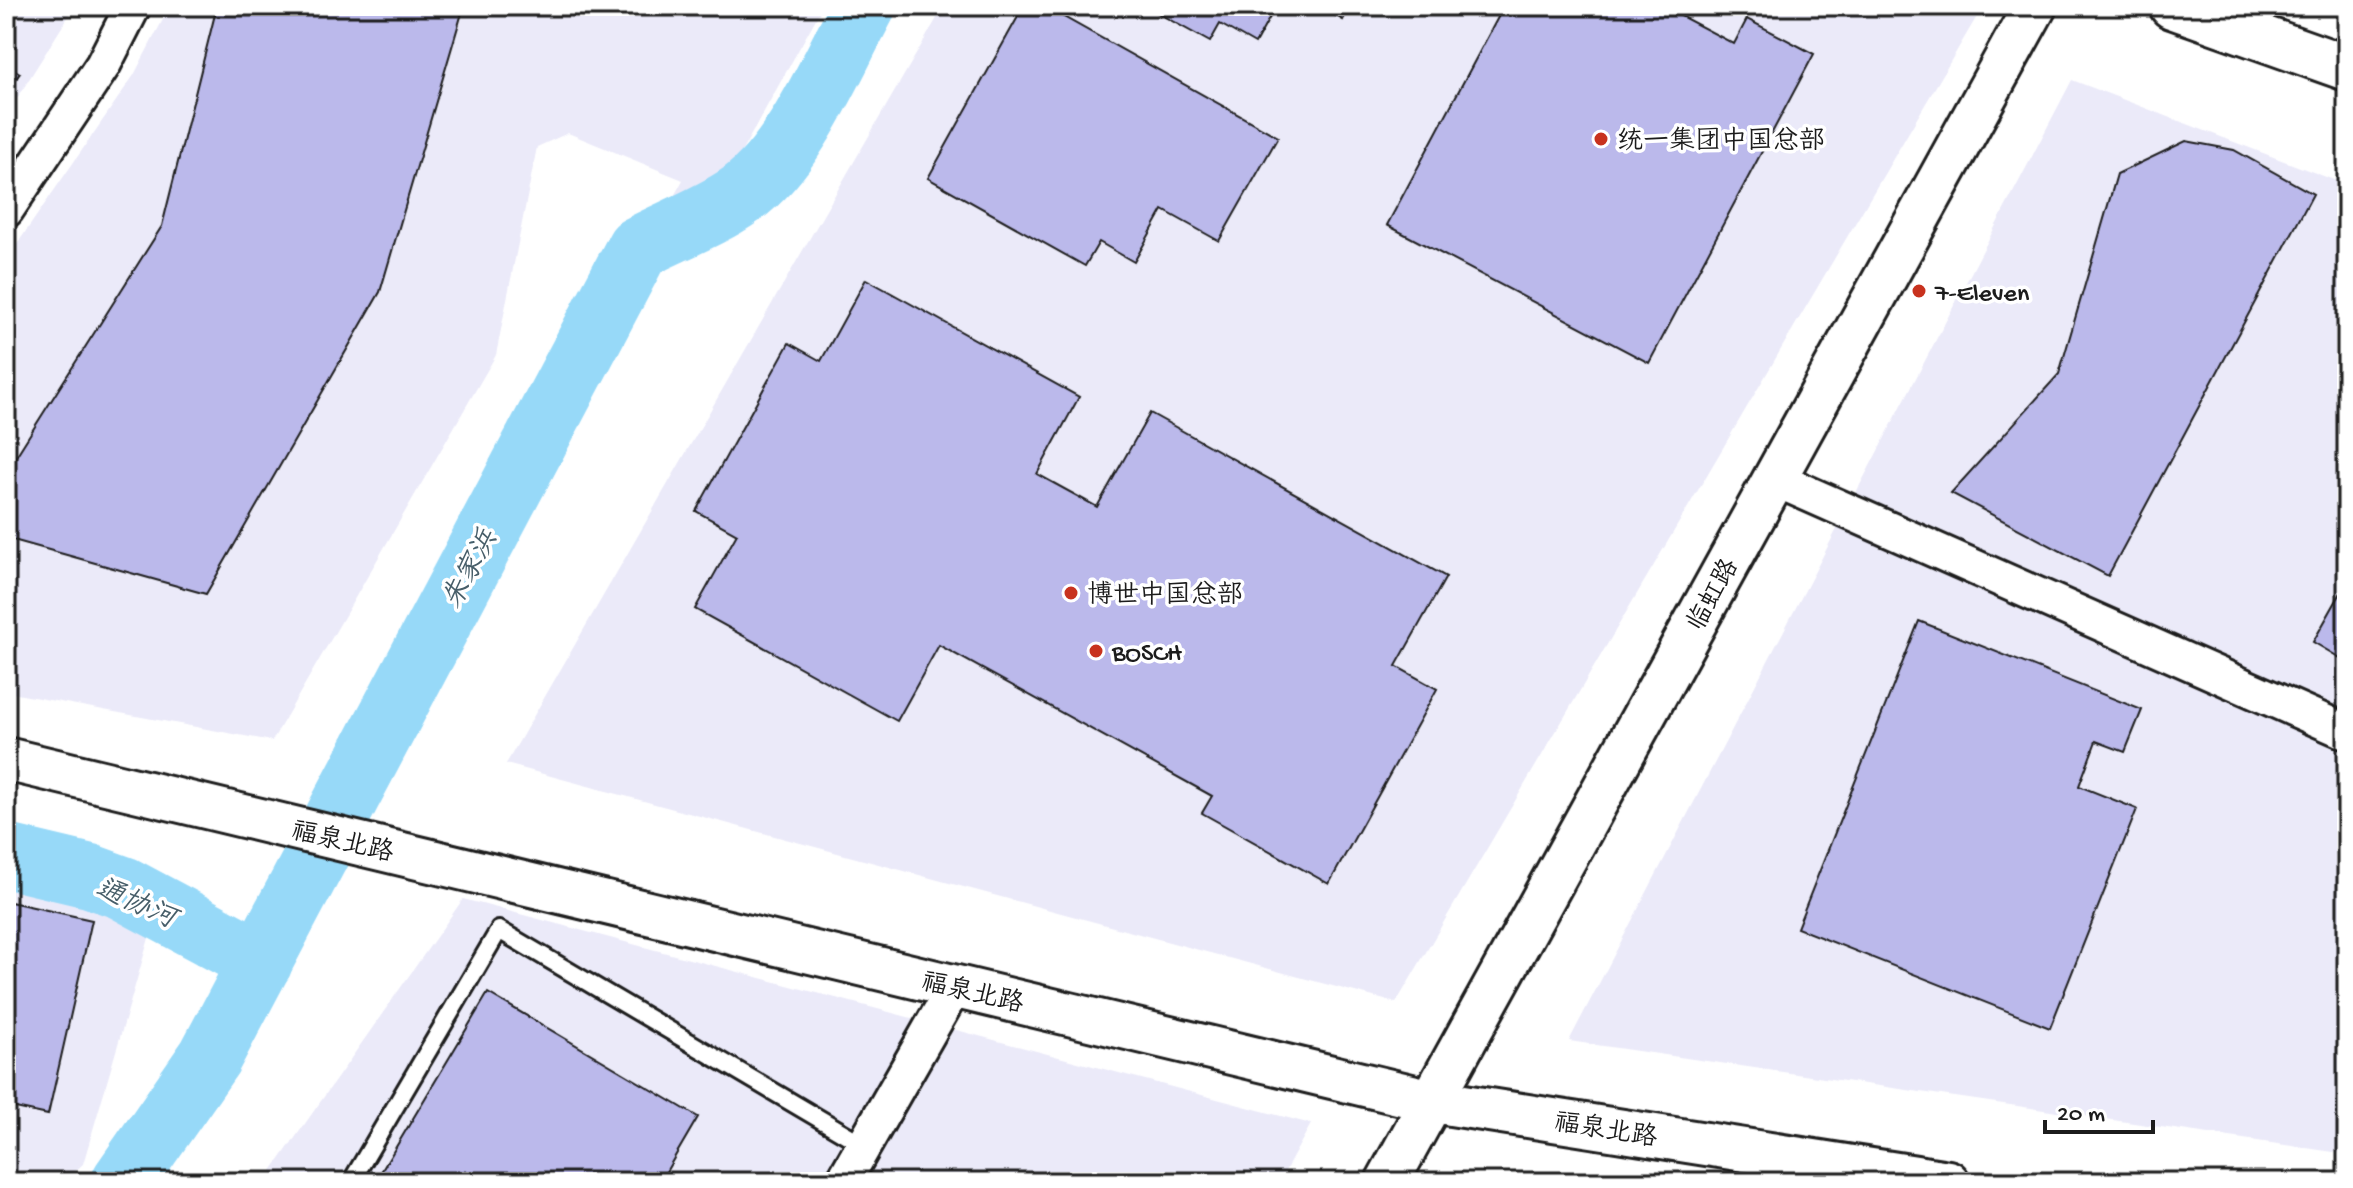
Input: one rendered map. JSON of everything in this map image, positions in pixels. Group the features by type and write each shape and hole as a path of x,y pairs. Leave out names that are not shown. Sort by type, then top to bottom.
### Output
{"main road":[{"path":"2172,6 2347,68"}],"street":[{"path":"6,210 103,65 133,6"},
{"name":"临虹路","path":"1387,1182 2035,6"},
{"path":"1775,479 2347,732"},
{"name":"福泉北路","path":"6,759 1432,1101 1948,1182"},
{"path":"843,1182 955,986"}],"lane":[{"path":"351,1182 499,930 864,1145"}],"shaded area":[{"path":"6,6 75,6 6,116"},
{"path":"170,6 823,6 743,149 666,271 641,255 683,180 568,133 537,147 496,355 272,741 6,692 6,260 134,75"},
{"path":"944,6 1959,6 1979,13 1396,1003 506,764"},
{"path":"2072,80 2347,185 2347,1154 1569,1041"},
{"path":"6,872 119,902 149,938 83,1164 63,1182 6,1182"},
{"path":"463,899 1311,1124 1279,1182 264,1182"}],"building":[{"path":"217,6 464,6 380,292 206,594 6,538 6,472 162,226"},
{"path":"1024,6 1044,6 1278,137 1219,241 1163,210 1134,262 1099,242 1085,266 928,178"},
{"path":"1145,6 1276,6 1255,44 1220,24 1210,42"},
{"path":"1319,6 1350,6 1343,20"},
{"name":"统一集团中国总部","path":"1504,6 1662,6 1734,44 1747,19 1814,54 1649,363 1387,225"},
{"path":"6,65 20,73 6,93"},
{"path":"2186,141 2234,150 2313,194 2108,576 1951,493 2059,374 2117,174"},
{"name":"博世中国总部","path":"866,279 1079,397 1037,474 1097,507 1150,413 1446,577 1396,666 1437,689 1329,884 1202,813 1212,796 939,645 897,721 695,609 737,534 696,511 789,343 821,361"},
{"path":"2347,582 2347,662 2313,642"},
{"path":"1919,621 2142,710 2125,752 2096,741 2079,786 2137,809 2050,1028 1797,928"},
{"path":"6,901 92,920 48,1115 6,1106"},
{"path":"488,993 698,1117 660,1182 375,1182"}],"waterway":[{"name":"朱家浜","path":"123,1182 210,1057 638,248 717,210 761,178 779,157 811,108 864,6"},
{"name":"通协河","path":"6,856 90,876 123,888 261,962"}],"place":[{"name":"统一集团中国总部","path":"1601,139"},
{"name":"7-Eleven","path":"1919,291"},
{"name":"博世中国总部","path":"1071,593"},
{"name":"BOSCH","path":"1096,651"}]}
